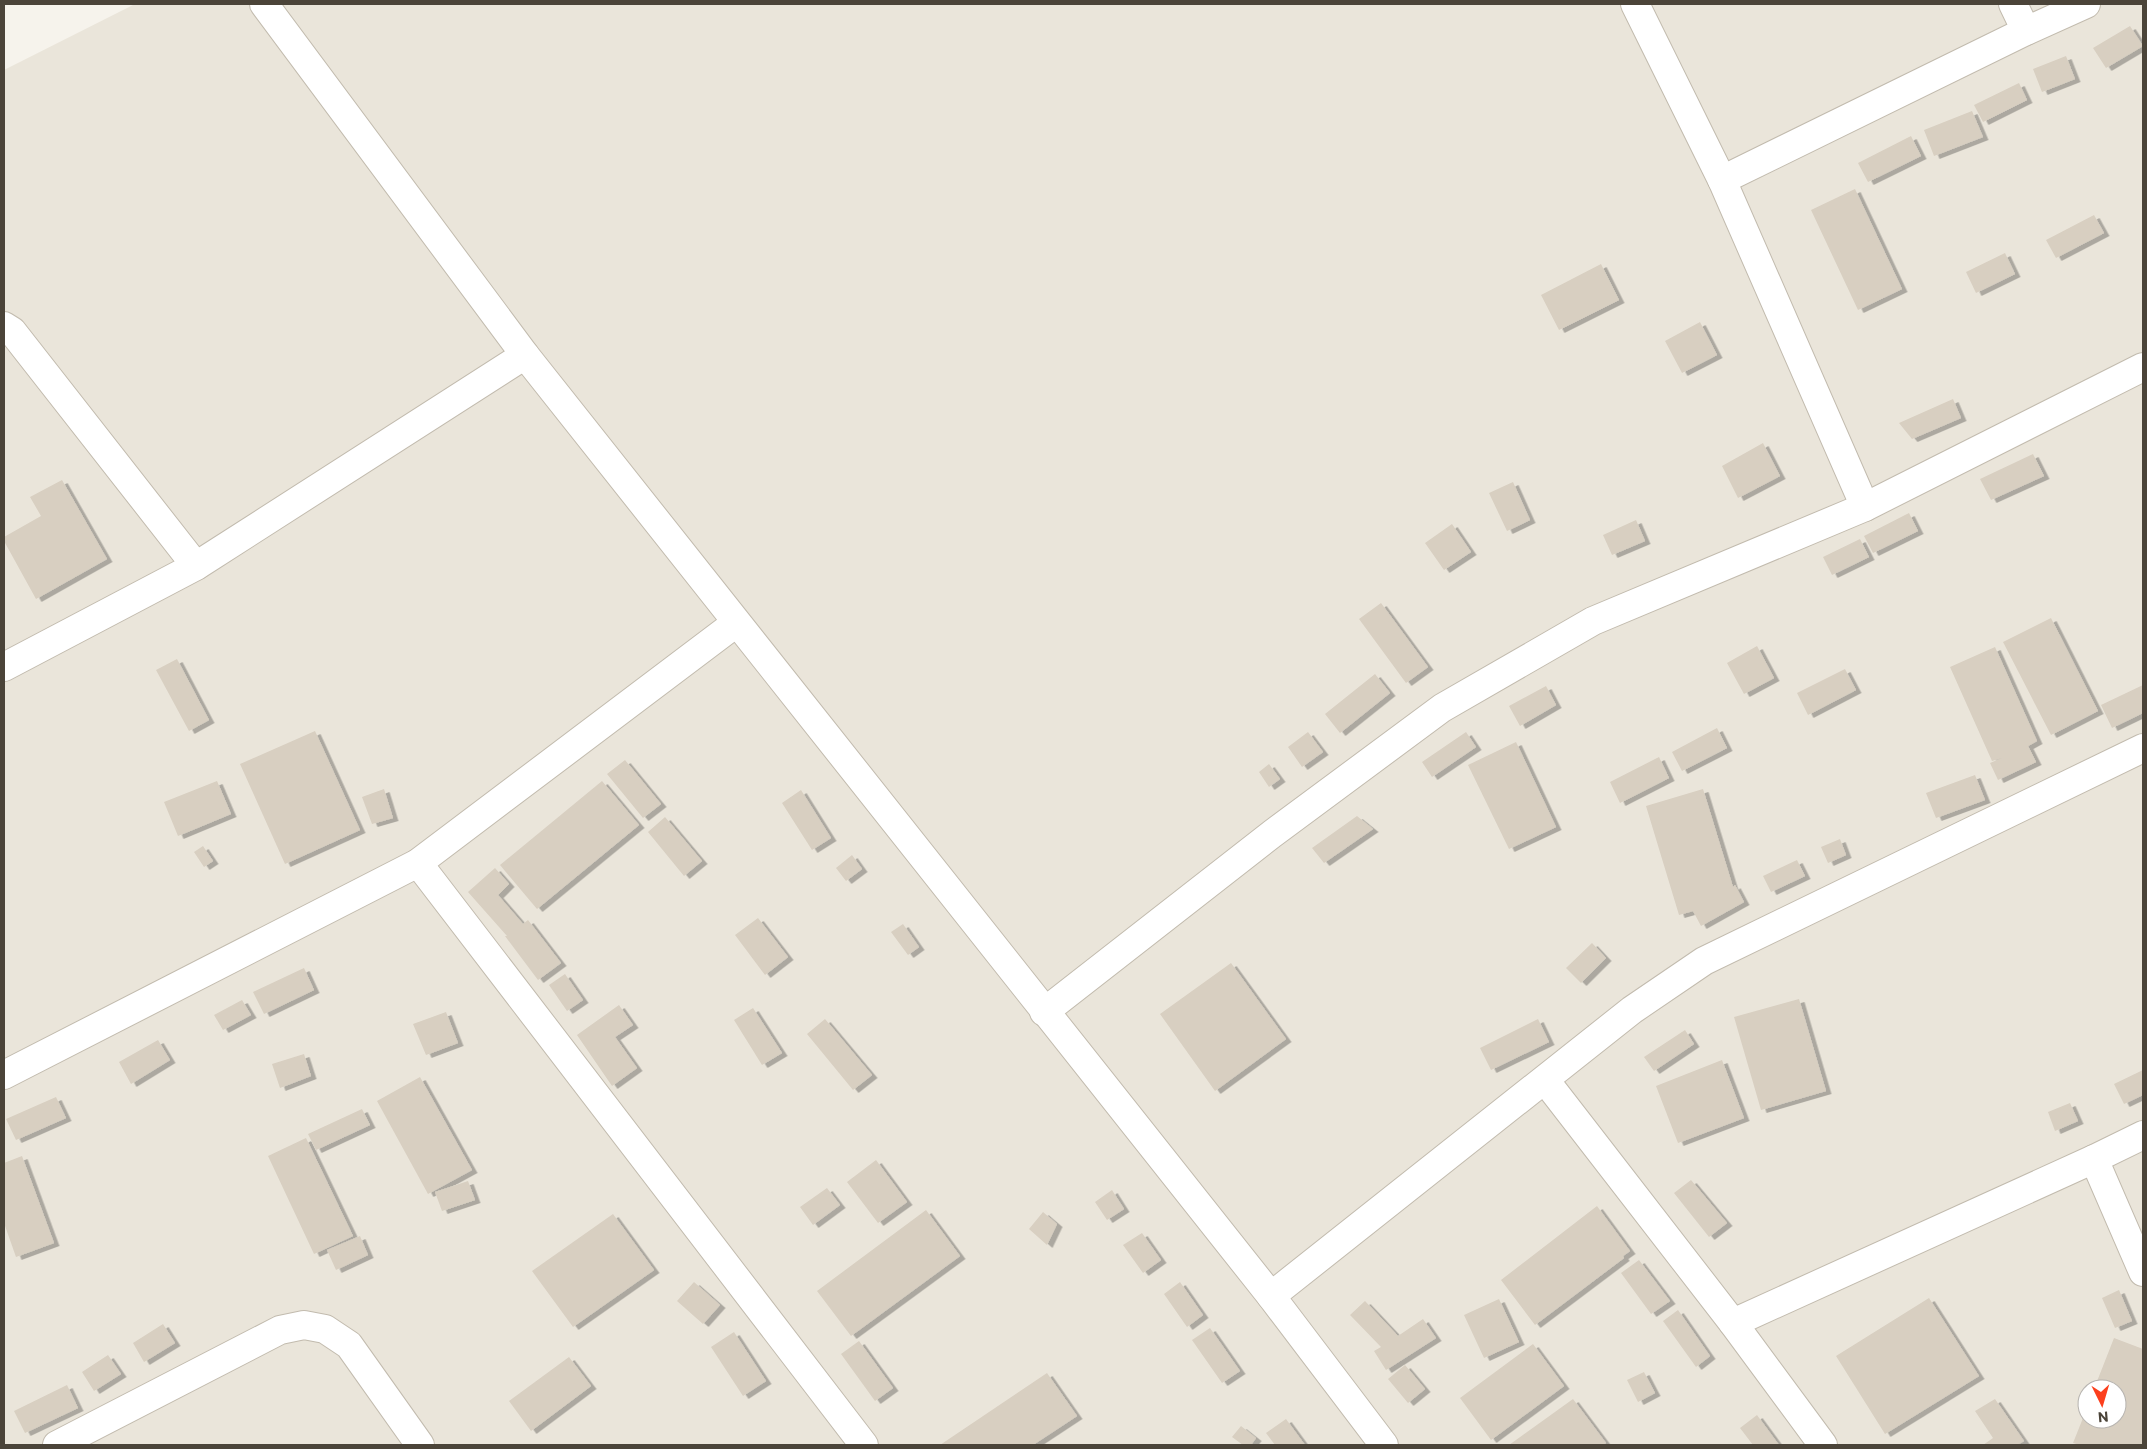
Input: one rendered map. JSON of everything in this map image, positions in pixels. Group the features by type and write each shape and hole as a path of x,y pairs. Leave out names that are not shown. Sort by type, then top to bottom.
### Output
{"street":[{"path":"264,4 525,355 1271,1296 1384,1445"},
{"path":"1634,4 1722,180 1865,507"},
{"path":"2013,4 2026,31"},
{"path":"1722,180 2026,31 2086,4"},
{"path":"4,326 12,331 196,566"},
{"path":"4,667 196,566 525,355"},
{"path":"1044,1012 1272,834 1442,708 1593,621 1865,507 2143,367"},
{"path":"4,1075 418,863 736,623"},
{"path":"1271,1296 1632,1010 1704,961 2143,748"},
{"path":"418,863 864,1445"},
{"path":"1545,1080 1733,1322 1823,1445"},
{"path":"1733,1322 2094,1159 2143,1135"},
{"path":"2094,1159 2143,1272"},
{"path":"57,1445 280,1330 304,1325 325,1329 348,1345 420,1445"}],"shaded area":[{"path":"135,4 2143,4 2143,1445 4,1445 4,70"}],"building":[{"path":"2130,26 2143,46 2106,68 2093,48"},
{"path":"2066,56 2075,79 2042,92 2033,69"},
{"path":"2019,83 2027,100 1983,122 1974,105"},
{"path":"1972,111 1983,137 1934,156 1924,130"},
{"path":"1911,136 1921,156 1868,182 1858,163"},
{"path":"1855,189 1902,289 1858,310 1811,210"},
{"path":"2094,215 2104,233 2056,258 2046,240"},
{"path":"2005,253 2015,274 1976,293 1966,272"},
{"path":"1601,264 1619,300 1559,330 1541,295"},
{"path":"1700,322 1717,355 1682,373 1665,341"},
{"path":"1953,399 1961,418 1912,439 1899,423"},
{"path":"1763,443 1780,476 1738,498 1722,466"},
{"path":"2033,454 2044,476 1991,500 1980,479"},
{"path":"62,480 107,559 36,599 4,541 4,537 41,516 30,497"},
{"path":"1513,482 1530,520 1507,531 1489,493"},
{"path":"1909,513 1918,531 1873,553 1864,536"},
{"path":"1636,520 1645,541 1612,555 1603,535"},
{"path":"1452,524 1471,552 1444,570 1425,543"},
{"path":"1860,539 1869,557 1832,575 1823,557"},
{"path":"1381,603 1428,667 1406,683 1359,619"},
{"path":"2051,618 2098,711 2051,735 2003,642"},
{"path":"1757,646 1774,678 1744,694 1727,663"},
{"path":"1995,647 2037,741 2028,746 2036,762 1998,780 1990,763 2002,758 1992,761 1950,667"},
{"path":"177,659 209,720 189,731 156,670"},
{"path":"1845,669 1856,690 1808,715 1797,693"},
{"path":"1375,674 1390,693 1340,733 1325,714"},
{"path":"2143,685 2143,713 2112,728 2101,705"},
{"path":"1546,686 1556,705 1520,726 1509,706"},
{"path":"1717,728 1727,748 1682,771 1672,752"},
{"path":"315,731 360,830 285,864 240,764"},
{"path":"1308,732 1323,752 1302,767 1288,747"},
{"path":"1466,732 1476,747 1432,777 1422,762"},
{"path":"1516,742 1556,827 1509,849 1468,765"},
{"path":"1659,757 1669,778 1620,803 1610,782"},
{"path":"625,760 661,804 643,818 607,774"},
{"path":"1269,764 1280,779 1269,787 1259,772"},
{"path":"1975,775 1985,800 1936,818 1926,793"},
{"path":"217,781 231,814 178,836 164,802"},
{"path":"602,781 639,825 537,909 500,865"},
{"path":"384,789 393,818 372,824 362,797"},
{"path":"1703,789 1733,887 1735,885 1744,902 1701,926 1693,911 1679,915 1646,806"},
{"path":"801,790 831,838 812,850 782,803"},
{"path":"1357,816 1373,829 1324,863 1312,848"},
{"path":"665,817 702,861 684,876 648,832"},
{"path":"1840,839 1846,855 1828,863 1821,847"},
{"path":"203,846 213,861 204,867 194,852"},
{"path":"852,855 862,869 846,881 836,868"},
{"path":"1797,860 1805,876 1771,892 1763,876"},
{"path":"495,868 509,884 498,895 523,924 528,920 561,963 538,980 505,936 507,936 468,892"},
{"path":"758,918 788,957 765,975 735,935"},
{"path":"903,924 919,947 908,955 891,932"},
{"path":"1592,943 1606,958 1581,983 1566,968"},
{"path":"1231,963 1286,1039 1215,1091 1160,1014"},
{"path":"304,968 314,990 264,1014 253,992"},
{"path":"565,974 583,1000 567,1011 549,985"},
{"path":"1799,999 1826,1091 1761,1110 1734,1017"},
{"path":"242,1000 251,1015 223,1030 214,1015"},
{"path":"619,1005 633,1025 615,1037 637,1068 612,1086 577,1035"},
{"path":"753,1008 782,1053 762,1065 734,1020"},
{"path":"446,1012 458,1043 426,1055 413,1024"},
{"path":"825,1019 872,1075 853,1090 807,1034"},
{"path":"1538,1019 1549,1042 1491,1070 1480,1048"},
{"path":"1685,1030 1694,1044 1654,1071 1644,1057"},
{"path":"158,1040 170,1060 131,1084 119,1062"},
{"path":"304,1054 311,1076 280,1088 272,1064"},
{"path":"1722,1060 1744,1118 1678,1143 1656,1086"},
{"path":"2143,1070 2143,1095 2124,1104 2114,1084"},
{"path":"420,1077 472,1170 428,1194 377,1101"},
{"path":"56,1097 66,1118 16,1140 6,1119"},
{"path":"2070,1103 2078,1121 2055,1131 2048,1112"},
{"path":"362,1109 370,1125 316,1150 308,1134"},
{"path":"306,1138 353,1236 314,1254 268,1156"},
{"path":"22,1156 54,1243 16,1257 4,1223 4,1163"},
{"path":"876,1160 907,1202 878,1223 847,1182"},
{"path":"1691,1180 1727,1223 1709,1237 1674,1193"},
{"path":"468,1181 475,1200 442,1211 435,1192"},
{"path":"827,1188 840,1205 813,1225 800,1207"},
{"path":"1112,1190 1124,1209 1107,1220 1095,1202"},
{"path":"1597,1206 1630,1251 1623,1256 1624,1258 1535,1325 1501,1280"},
{"path":"926,1210 960,1256 851,1336 817,1291"},
{"path":"1043,1212 1057,1224 1047,1245 1029,1229"},
{"path":"613,1214 654,1270 573,1327 532,1271"},
{"path":"1142,1233 1161,1260 1143,1273 1123,1245"},
{"path":"360,1236 368,1255 336,1270 327,1250"},
{"path":"1639,1260 1670,1301 1651,1314 1621,1273"},
{"path":"694,1282 720,1305 703,1324 677,1301"},
{"path":"1180,1282 1203,1315 1187,1327 1164,1294"},
{"path":"2119,1290 2132,1321 2115,1328 2102,1298"},
{"path":"1929,1298 1979,1376 1885,1434 1836,1356"},
{"path":"1499,1299 1519,1342 1484,1358 1464,1315"},
{"path":"1365,1301 1398,1336 1423,1319 1436,1338 1386,1370 1374,1351 1381,1347 1350,1315"},
{"path":"1678,1310 1710,1356 1696,1367 1663,1321"},
{"path":"163,1324 175,1343 144,1362 133,1343"},
{"path":"1210,1328 1240,1371 1222,1383 1192,1340"},
{"path":"734,1332 766,1381 743,1396 711,1347"},
{"path":"2114,1338 2143,1349 2142,1445 2080,1445 2073,1443 2079,1429 2127,1429 2127,1379 2098,1379"},
{"path":"859,1341 893,1388 875,1401 841,1354"},
{"path":"1533,1344 1564,1386 1491,1440 1460,1398"},
{"path":"108,1355 121,1374 94,1391 82,1372"},
{"path":"569,1357 591,1386 531,1431 509,1401"},
{"path":"1405,1365 1425,1389 1408,1403 1388,1379"},
{"path":"1644,1372 1655,1393 1638,1402 1627,1380"},
{"path":"1047,1373 1077,1416 1033,1445 940,1445"},
{"path":"67,1385 78,1408 25,1433 14,1411"},
{"path":"1573,1399 1606,1443 1603,1445 1509,1445"},
{"path":"1995,1399 2024,1441 2017,1445 1983,1445 1993,1438 1975,1411"},
{"path":"1757,1415 1779,1445 1753,1445 1740,1428"},
{"path":"1286,1419 1305,1445 1275,1445 1266,1433"},
{"path":"1241,1426 1256,1438 1251,1445 1243,1445 1232,1437"}]}
